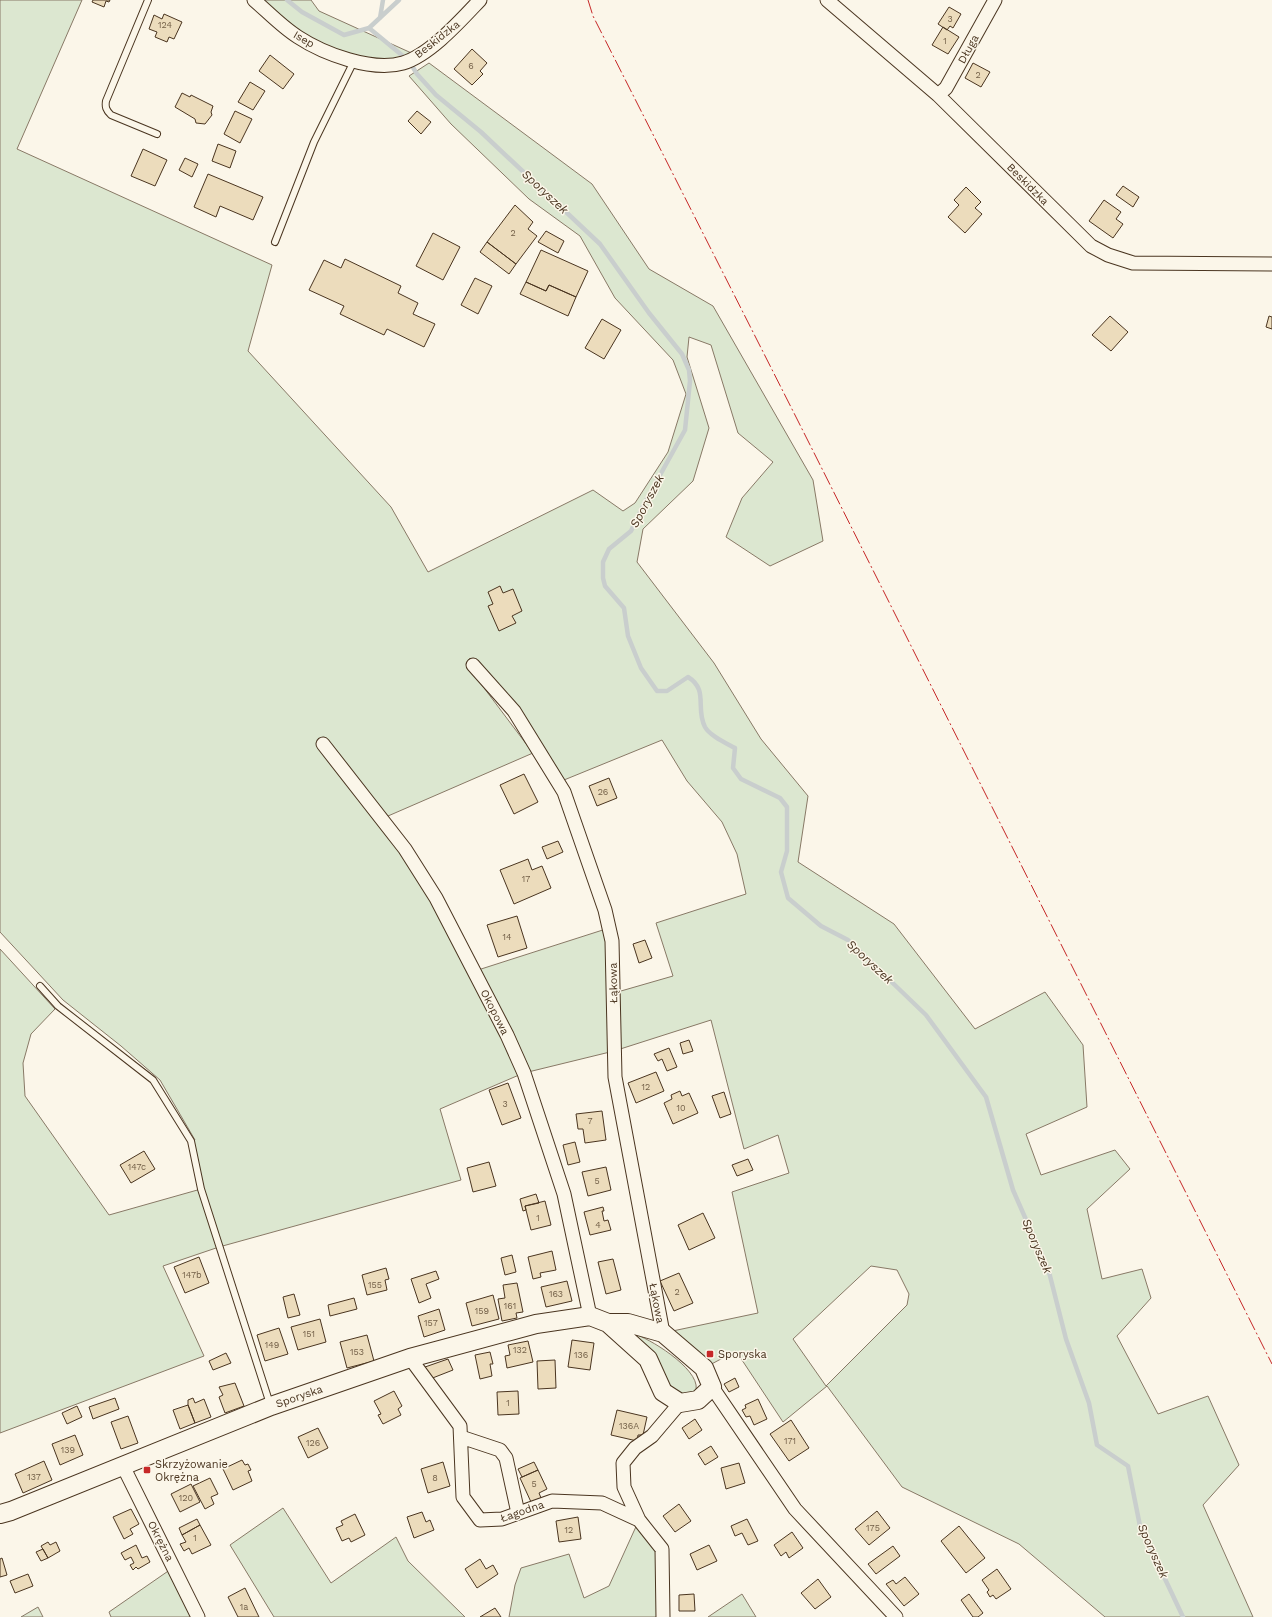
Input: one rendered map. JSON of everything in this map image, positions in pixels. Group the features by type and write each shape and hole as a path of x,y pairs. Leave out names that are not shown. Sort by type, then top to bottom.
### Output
{"street":[{"name":"Isep","path":"254,0 298,37 336,56 358,61"},
{"name":"Beskidzka","path":"358,61 387,65 403,63 418,56 454,28 480,0"},
{"name":"Beskidzka","path":"827,0 938,95 1091,246 1108,255 1133,263 1272,264"},
{"name":"Długa","path":"938,95 946,88 995,0"},
{"name":"Łąkowa","path":"473,665 514,711 564,792 605,910 612,941 615,1077 663,1333"},
{"name":"Okopowa","path":"323,744 405,849 436,898 507,1035 524,1073 564,1194 590,1316"},
{"name":"Sporyska","path":"0,1514 11,1511 271,1406 410,1358 536,1324 590,1316 608,1322 628,1323 663,1333 704,1368 712,1387 795,1509 896,1617"},
{"name":"Sporyska","path":"608,1322 648,1359 663,1392 680,1403"},
{"name":"Łagodna","path":"410,1358 460,1426 463,1497 480,1520 502,1519 552,1501 602,1503 638,1520 662,1549 663,1617"},
{"path":"638,1520 624,1487 622,1463 635,1448 652,1436 680,1403 698,1400 712,1387"},
{"path":"461,1437 500,1450 506,1458 518,1513"},
{"name":"Okrężna","path":"123,1466 198,1617"}],"lane":[{"path":"148,0 106,101 106,111 157,134"},
{"path":"275,242 314,142 358,61"},
{"path":"40,986 58,1006 153,1080 191,1141 201,1189 271,1406"}],"green space":[{"path":"0,0 82,0 17,149 272,265 248,351 391,507 428,572 593,490 623,511 635,503 668,452 686,394 673,360 615,298 580,236 529,199 451,124 409,76 429,63 592,184 649,269 713,306 813,480 823,541 770,566 726,537 742,498 773,462 738,433 711,345 689,337 687,357 709,428 693,481 643,529 637,562 714,663 761,739 808,796 798,862 894,924 975,1029 1045,992 1083,1045 1087,1107 1026,1134 1041,1175 1115,1150 1130,1169 1087,1209 1102,1279 1142,1269 1151,1298 1117,1336 1158,1414 1208,1396 1239,1465 1203,1505 1253,1617 1105,1617 1019,1544 902,1487 827,1386 783,1422 736,1351 704,1368 663,1333 758,1313 732,1192 789,1173 778,1135 744,1149 711,1020 614,1051 524,1073 478,970 609,928 614,993 673,976 656,923 746,894 737,854 722,822 687,781 662,740 564,780 470,658 466,664 533,753 388,816 323,744 383,825 419,879 465,961 519,1075 440,1109 461,1180 219,1247 163,1266 204,1356 0,1433 0,949 55,1009 31,1034 23,1063 25,1096 109,1215 201,1189 191,1141 195,1140 160,1080 121,1046 63,1000 0,932","holes":["871,1266 897,1270 909,1294 907,1305 826,1386 793,1339"]},
{"path":"254,0 311,0 319,11 418,56 403,63 336,56"},
{"path":"637,1335 655,1344 686,1367 693,1376 696,1385 695,1393 686,1396 672,1390 634,1337"},
{"path":"283,1508 331,1583 396,1537 408,1561 465,1617 274,1617 230,1545"},
{"path":"639,1520 662,1549 663,1617 509,1617 515,1585 521,1568 569,1554 584,1598 609,1586"},
{"path":"174,1567 198,1617 111,1617 109,1612"},
{"path":"742,1594 756,1617 708,1617"},
{"path":"38,1607 43,1617 21,1617"}],"building":[{"path":"93,0 110,0 109,2 106,1 104,7 92,2"},
{"path":"949,7 961,14 953,28 950,26 947,30 938,24"},
{"path":"164,14 182,22 174,39 169,37 167,42 155,37 157,32 149,29 154,15 162,19"},
{"path":"943,27 959,37 948,54 932,45"},
{"path":"472,49 487,63 480,71 483,74 472,85 454,69"},
{"path":"270,55 294,74 283,89 259,71"},
{"path":"973,63 990,72 981,87 965,78"},
{"path":"250,82 265,91 253,110 238,102"},
{"path":"182,93 190,97 191,95 213,106 211,112 212,115 205,124 196,123 195,119 175,107"},
{"path":"235,111 252,119 240,143 224,134"},
{"path":"417,111 431,122 421,134 408,121"},
{"path":"218,144 236,151 230,168 212,161"},
{"path":"143,149 167,160 155,186 131,176"},
{"path":"185,158 198,164 192,177 179,170"},
{"path":"208,174 263,197 253,220 220,206 216,217 194,207"},
{"path":"1123,186 1139,197 1133,207 1116,195"},
{"path":"966,187 981,202 975,208 982,214 965,233 948,217 959,205 954,200"},
{"path":"1104,200 1121,212 1116,219 1123,224 1113,238 1089,221"},
{"path":"515,205 533,222 528,229 537,236 516,264 487,242"},
{"path":"546,231 564,241 558,253 538,242"},
{"path":"433,233 460,247 443,280 416,266"},
{"path":"487,242 516,264 509,274 480,252"},
{"path":"541,250 588,271 576,297 549,285 546,291 526,282"},
{"path":"345,259 401,286 398,293 418,303 413,314 435,324 424,347 387,329 384,335 340,314 344,306 309,290 324,260 341,268"},
{"path":"475,278 492,286 478,314 461,305"},
{"path":"526,282 546,291 549,285 576,297 568,316 520,294"},
{"path":"1110,316 1128,332 1111,351 1092,335"},
{"path":"1269,316 1272,317 1272,329 1266,327"},
{"path":"602,319 621,330 604,359 585,348"},
{"path":"500,586 503,593 513,589 522,611 512,616 516,623 499,631 488,606 493,604 488,592"},
{"path":"524,774 538,802 514,814 500,785"},
{"path":"609,778 617,798 597,806 589,786"},
{"path":"558,841 563,852 547,859 542,847"},
{"path":"528,859 532,870 542,866 551,888 514,904 500,870"},
{"path":"517,916 527,948 498,957 487,925"},
{"path":"645,940 652,958 639,963 633,944"},
{"path":"689,1040 693,1051 683,1054 680,1043"},
{"path":"669,1048 677,1067 667,1071 662,1059 658,1061 654,1054"},
{"path":"656,1072 664,1091 636,1103 628,1083"},
{"path":"508,1083 521,1118 502,1125 489,1090"},
{"path":"680,1091 682,1096 689,1093 698,1113 673,1124 664,1103 672,1099 671,1095"},
{"path":"724,1092 731,1114 720,1118 712,1096"},
{"path":"602,1111 606,1140 585,1143 583,1129 578,1129 576,1114"},
{"path":"575,1142 580,1162 568,1165 563,1145"},
{"path":"144,1151 155,1169 131,1183 120,1165"},
{"path":"748,1159 753,1170 737,1176 732,1165"},
{"path":"489,1162 496,1186 473,1192 467,1168"},
{"path":"606,1167 611,1190 588,1196 582,1172"},
{"path":"536,1194 539,1203 525,1206 526,1210 523,1211 520,1199"},
{"path":"545,1201 551,1225 531,1230 525,1206"},
{"path":"603,1207 604,1211 602,1211 604,1221 608,1220 611,1230 590,1235 584,1212"},
{"path":"703,1213 715,1238 689,1250 678,1225"},
{"path":"552,1251 556,1270 540,1273 541,1277 533,1279 528,1257"},
{"path":"512,1255 516,1272 505,1275 501,1258"},
{"path":"199,1257 209,1283 185,1293 174,1267"},
{"path":"613,1259 621,1290 606,1294 598,1262"},
{"path":"386,1268 389,1279 385,1280 387,1290 367,1295 362,1275"},
{"path":"436,1271 439,1279 426,1284 431,1298 419,1303 411,1279"},
{"path":"679,1273 693,1303 674,1311 660,1281"},
{"path":"567,1281 572,1301 546,1307 541,1287"},
{"path":"517,1283 523,1312 516,1313 517,1318 502,1321 498,1299 505,1298 503,1285"},
{"path":"294,1294 300,1315 288,1318 283,1297"},
{"path":"493,1295 499,1319 472,1326 466,1303"},
{"path":"354,1298 357,1309 330,1316 328,1305"},
{"path":"439,1309 445,1330 424,1337 418,1316"},
{"path":"320,1319 326,1342 298,1350 291,1327"},
{"path":"279,1328 288,1354 265,1361 257,1335"},
{"path":"367,1335 374,1361 347,1368 340,1342"},
{"path":"572,1340 594,1343 590,1370 568,1367"},
{"path":"528,1341 533,1362 507,1368 505,1356 510,1355 508,1345"},
{"path":"490,1352 493,1364 490,1364 492,1376 480,1379 475,1355"},
{"path":"226,1353 231,1363 213,1370 209,1361"},
{"path":"448,1359 453,1370 430,1379 425,1367"},
{"path":"555,1360 556,1388 538,1389 537,1361"},
{"path":"735,1378 739,1387 729,1392 724,1384"},
{"path":"235,1383 244,1406 225,1413 219,1397 223,1395 219,1387"},
{"path":"394,1391 402,1406 398,1409 401,1415 383,1424 378,1415 381,1414 374,1401"},
{"path":"518,1391 519,1414 498,1415 497,1392"},
{"path":"115,1398 119,1409 93,1419 89,1407"},
{"path":"193,1398 195,1403 204,1399 211,1417 195,1423 188,1405 188,1400"},
{"path":"758,1399 767,1419 754,1425 750,1416 746,1417 742,1410 746,1408 745,1405"},
{"path":"188,1405 195,1423 180,1429 173,1410"},
{"path":"77,1406 82,1417 67,1424 62,1413"},
{"path":"617,1410 647,1417 643,1435 638,1435 637,1441 611,1435"},
{"path":"128,1416 138,1443 121,1449 111,1422"},
{"path":"695,1419 702,1430 689,1439 682,1428"},
{"path":"791,1420 809,1448 789,1461 770,1434"},
{"path":"318,1428 328,1448 308,1458 298,1437"},
{"path":"75,1435 83,1455 60,1465 52,1444"},
{"path":"711,1446 718,1457 705,1465 698,1454"},
{"path":"242,1460 245,1465 248,1464 251,1470 248,1471 252,1481 233,1490 223,1469"},
{"path":"44,1461 52,1480 23,1493 15,1474"},
{"path":"443,1462 450,1486 428,1493 421,1469"},
{"path":"534,1462 538,1470 522,1477 518,1469"},
{"path":"739,1463 745,1483 726,1489 721,1468"},
{"path":"538,1470 547,1489 539,1493 541,1498 531,1502 520,1478"},
{"path":"210,1478 218,1494 211,1497 214,1504 205,1509 193,1486"},
{"path":"191,1484 200,1502 180,1512 171,1494"},
{"path":"679,1504 691,1521 675,1532 663,1516"},
{"path":"131,1509 139,1524 130,1529 133,1534 124,1539 113,1517"},
{"path":"877,1511 890,1528 869,1545 855,1529"},
{"path":"422,1512 426,1522 430,1520 434,1530 414,1538 407,1517"},
{"path":"355,1514 365,1535 351,1542 349,1538 342,1541 336,1528 343,1525 341,1521"},
{"path":"578,1517 581,1539 559,1542 556,1521"},
{"path":"197,1519 200,1525 182,1535 179,1528"},
{"path":"747,1519 758,1541 748,1545 742,1533 735,1536 731,1526"},
{"path":"200,1525 211,1545 192,1554 189,1548 184,1551 180,1544 186,1542 182,1535"},
{"path":"959,1526 985,1558 966,1573 941,1541"},
{"path":"792,1532 803,1548 789,1558 786,1552 781,1556 774,1545"},
{"path":"48,1542 50,1545 56,1542 60,1551 48,1558 41,1546"},
{"path":"136,1545 142,1558 147,1556 150,1562 138,1569 136,1567 133,1570 130,1565 134,1563 131,1557 125,1560 121,1553"},
{"path":"709,1545 717,1561 697,1570 690,1554"},
{"path":"893,1546 900,1556 876,1574 868,1564"},
{"path":"43,1549 48,1558 41,1561 36,1552"},
{"path":"2,1558 7,1575 0,1577 0,1559"},
{"path":"480,1559 486,1569 493,1565 498,1574 477,1588 465,1569"},
{"path":"997,1569 1011,1589 996,1599 993,1595 990,1597 987,1592 989,1590 982,1580"},
{"path":"28,1574 33,1586 15,1593 10,1581"},
{"path":"905,1577 919,1594 904,1606 886,1584 893,1580 896,1584"},
{"path":"818,1579 831,1597 815,1609 801,1593"},
{"path":"245,1588 259,1617 238,1617 228,1597"},
{"path":"694,1594 695,1611 679,1611 679,1595"},
{"path":"969,1594 983,1613 978,1617 973,1617 961,1600"},
{"path":"495,1608 501,1617 480,1617"}],"waterway":[{"path":"287,0 302,12 344,35 369,28 399,0"},
{"path":"380,18 383,0"},
{"name":"Sporyszek","path":"369,28 409,61 417,74 436,95 481,132 600,244 649,313 682,354 689,370 690,381 685,430 644,504 631,531 609,549 603,562 603,578 605,586 624,608 628,636 641,668 657,691 667,691 688,677 694,682 700,694 702,720 705,727 714,736 735,748 733,768 741,779 780,798 787,807 787,851 781,872 788,898 821,926 848,940 926,1015 986,1097 1013,1190 1049,1272 1066,1339 1089,1403 1097,1445 1128,1466 1140,1526 1183,1617"}],"power":[{"path":"588,0 593,16 1272,1364"}],"place":[{"name":"Sporyska","path":"710,1354"},
{"name":"Skrzyżowanie Okrężna","path":"147,1470"}]}
